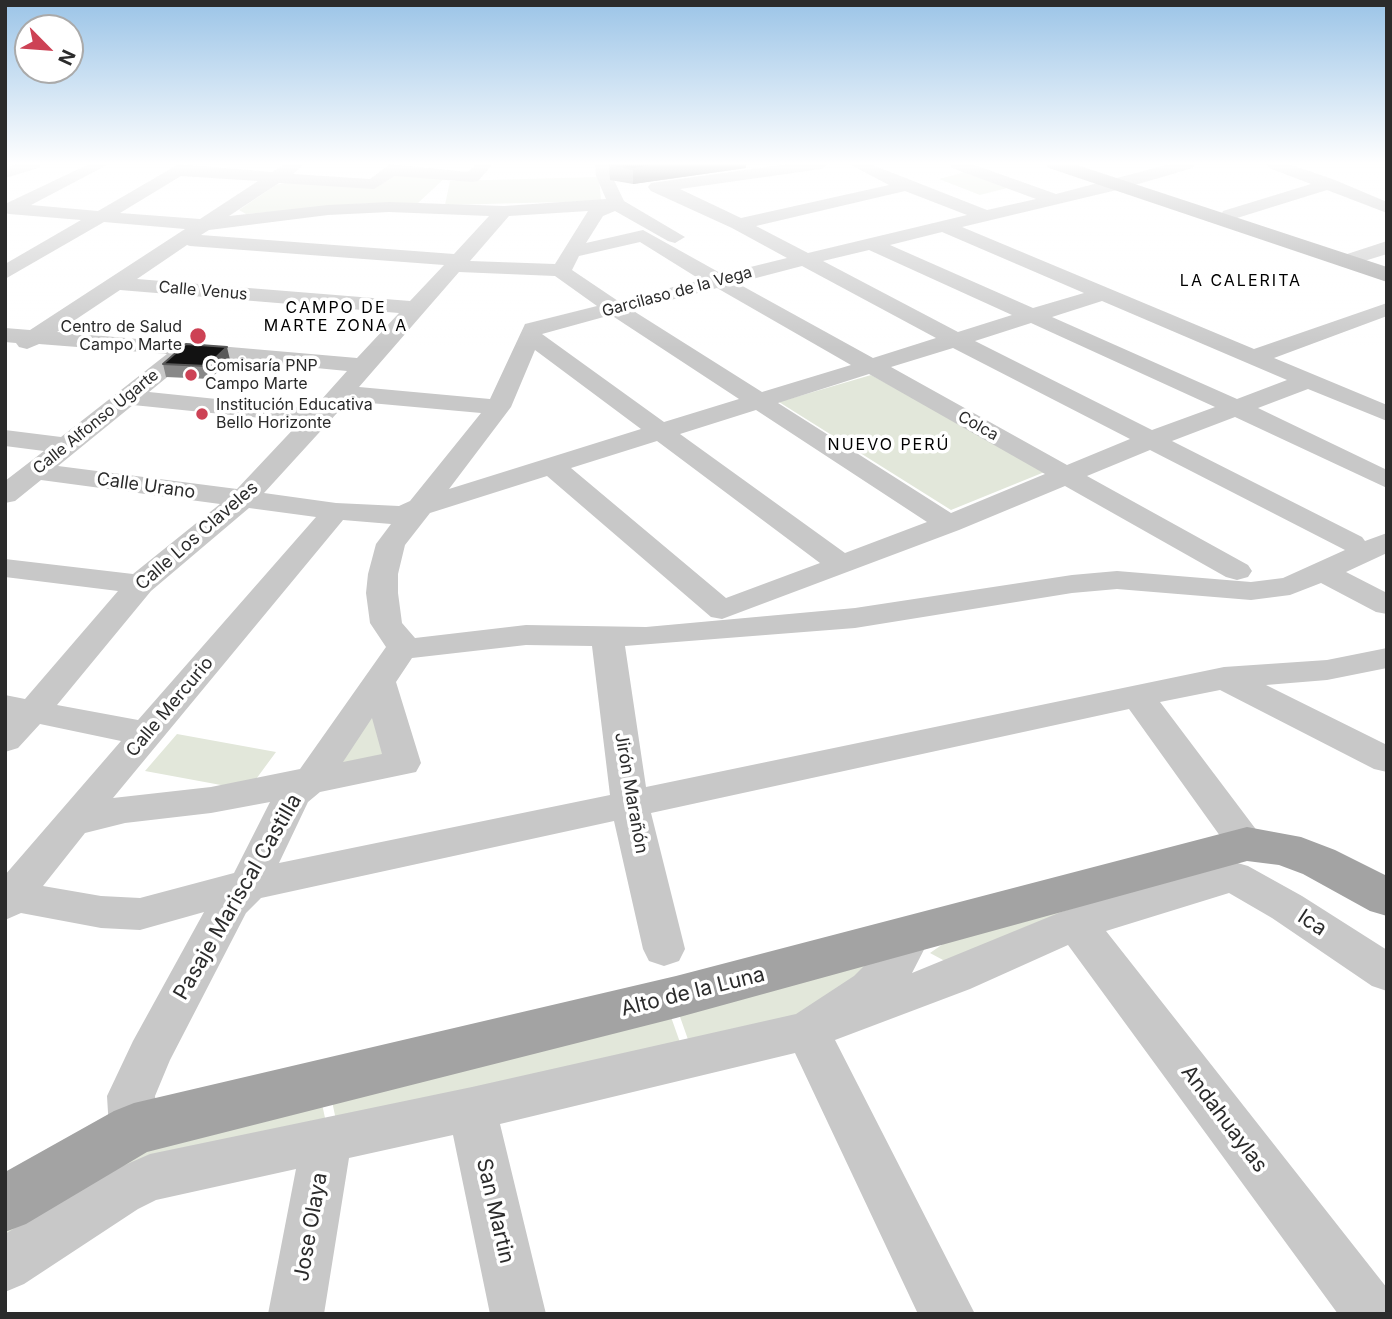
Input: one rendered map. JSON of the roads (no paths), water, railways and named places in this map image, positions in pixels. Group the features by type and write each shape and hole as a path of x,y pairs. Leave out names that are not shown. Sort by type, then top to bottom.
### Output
{"main road":[{"path":"1250,226 1387,269"},
{"path":"1350,259 1387,275"},
{"name":"Alto de la Luna","path":"5,1204 134,1129 332,1083 910,936 1240,861 1296,853 1319,862 1387,898"}],"street":[{"path":"5,273 87,226"},
{"path":"5,357 202,226"},
{"path":"390,255 419,226"},
{"name":"Calle Los Claveles","path":"5,740 20,708 140,584 243,499 342,394 363,366 491,226"},
{"path":"562,270 589,226"},
{"name":"Colca","path":"663,226 730,278 871,367 1237,571"},
{"path":"742,226 956,340 1352,542"},
{"name":"Garcilaso de la Vega","path":"532,333 616,308 939,226"},
{"path":"942,226 1387,414"},
{"path":"572,252 643,236 730,278"},
{"path":"181,240 562,270"},
{"path":"872,244 1237,408 1387,480"},
{"path":"1350,259 1387,247"},
{"path":"562,270 565,276 949,524"},
{"name":"Calle Venus","path":"115,284 417,308"},
{"name":"Calle Urano","path":"35,471 336,511 391,516 406,514 422,506 1102,294"},
{"path":"1255,357 1387,309"},
{"path":"842,565 660,432 532,333 499,407 391,544 383,574 382,593 386,623 403,647 526,635 646,637 855,618 1072,584 1117,580 1251,592 1290,586 1387,542"},
{"path":"5,335 363,366"},
{"name":"Calle Alfonso Ugarte","path":"5,495 188,349"},
{"path":"552,466 722,610 949,524 1153,439 1308,381"},
{"path":"342,394 499,407"},
{"path":"127,397 320,416"},
{"path":"5,438 68,446"},
{"name":"Calle Mercurio","path":"9,900 336,511"},
{"path":"5,568 140,584"},
{"path":"1323,572 1387,605"},
{"name":"Jirón Marañón","path":"607,635 630,806 664,949"},
{"name":"Pasaje Mariscal Castilla","path":"134,1129 131,1096 149,1055 231,902 248,885 293,794 313,778 403,647"},
{"path":"9,900 101,912 140,914 248,885 1224,678 1327,670 1387,658"},
{"path":"1224,678 1387,760"},
{"path":"72,822 125,809 211,800 313,778 402,763 380,683"},
{"path":"5,1265 120,1192 150,1178 472,1109 807,1031 954,976 1076,924 1209,882 1240,861 1138,697"},
{"path":"20,708 147,734"},
{"name":"Ica","path":"1240,861 1287,907 1387,973"},
{"name":"Andahuaylas","path":"1076,924 1372,1314"},
{"path":"807,1031 870,989 898,959 910,936"},
{"path":"807,1031 947,1314"},
{"name":"San Martin","path":"472,1109 518,1314"},
{"name":"Jose Olaya","path":"296,1314 327,1139"}],"place":[{"name":"Centro de Salud Campo Marte","path":"198,336"},
{"name":"Comisaría PNP Campo Marte","path":"191,375"},
{"name":"Institución Educativa Bello Horizonte","path":"202,414"}],"district":[{"name":"LA CALERITA","path":"1241,281"},
{"name":"CAMPO DE MARTE ZONA A","path":"336,317"},
{"name":"NUEVO PERÚ","path":"889,445"}]}
